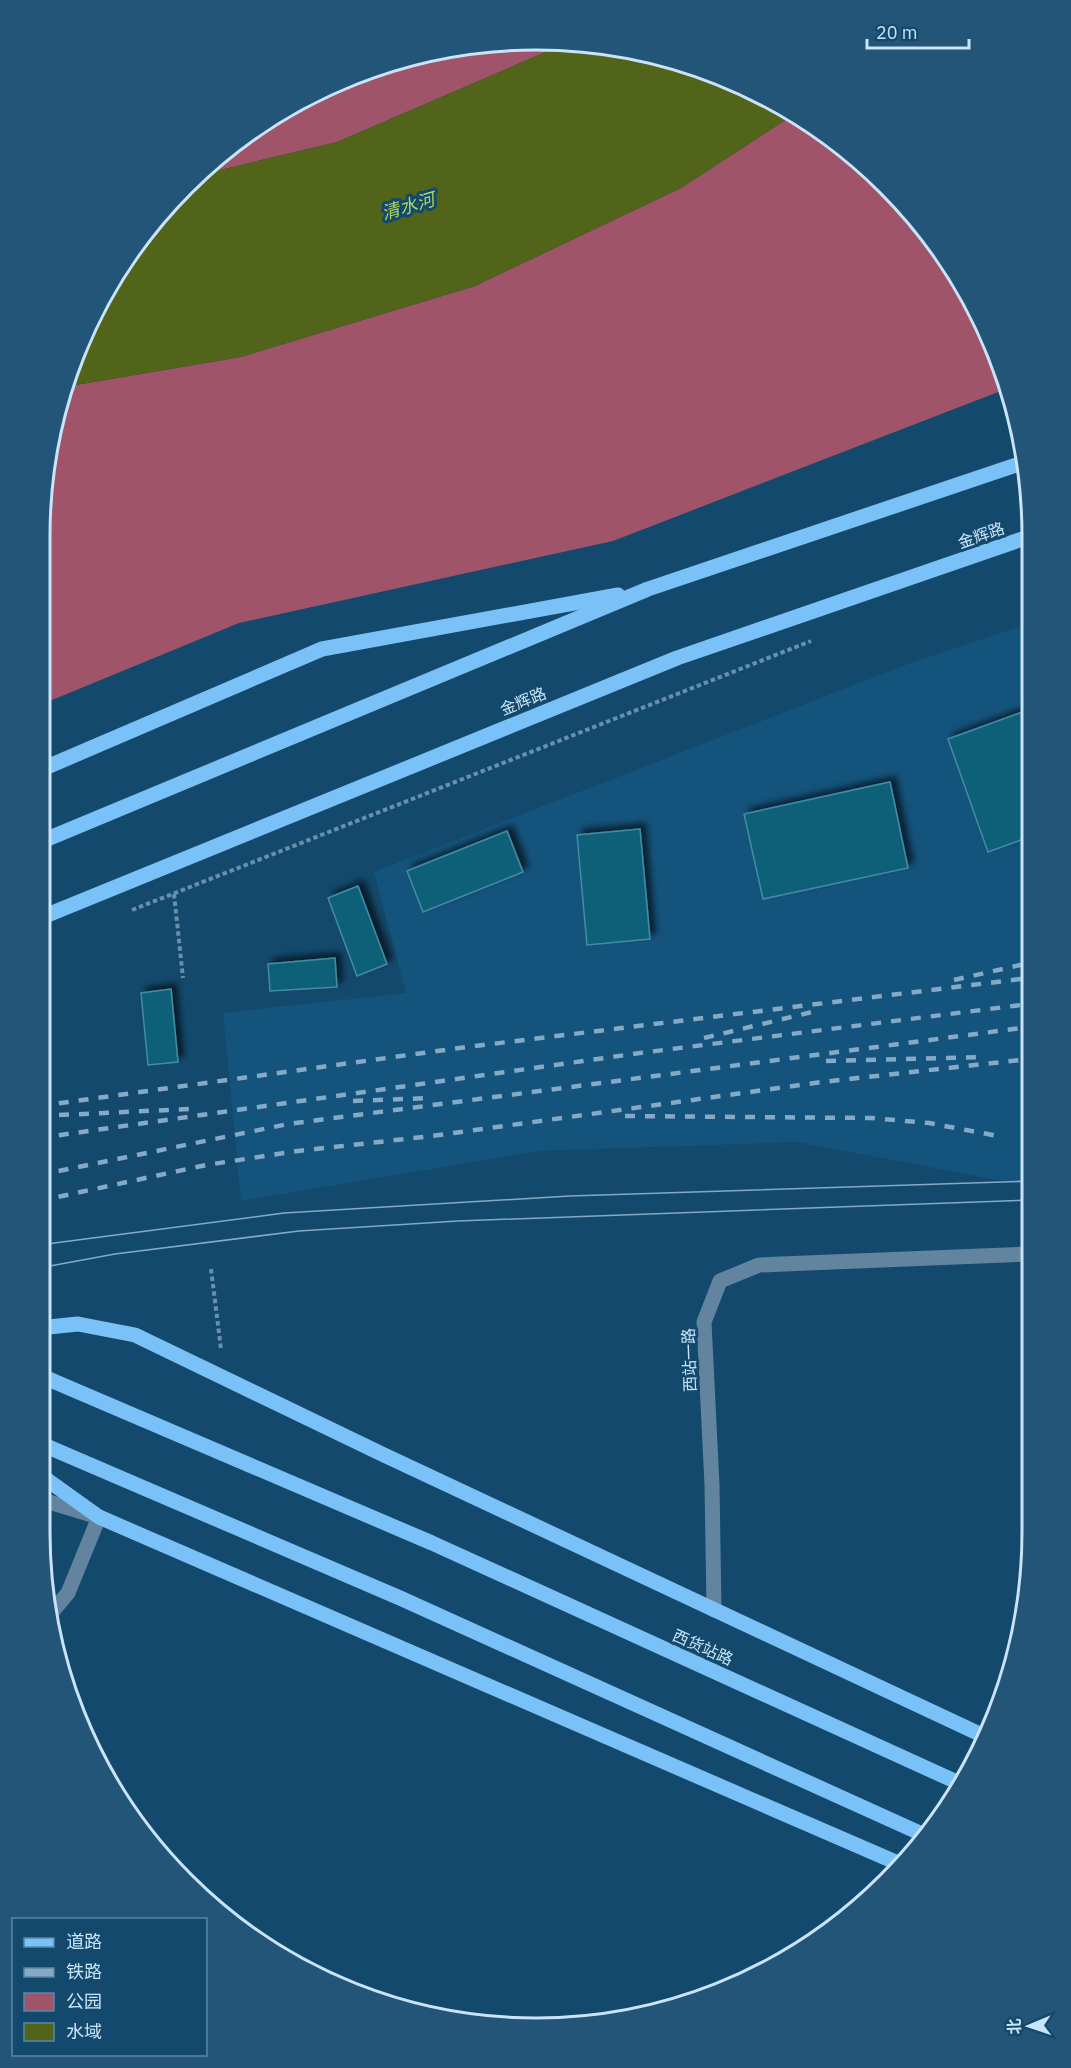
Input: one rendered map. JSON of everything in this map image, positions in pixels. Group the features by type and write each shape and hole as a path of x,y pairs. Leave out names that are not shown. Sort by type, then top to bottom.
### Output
{"main road":[{"path":"50,838 648,589 1016,465"},
{"name":"金辉路","path":"50,914 676,658 1022,539"},
{"path":"50,766 322,649 648,589"},
{"path":"50,1327 78,1324 135,1335 978,1733"},
{"name":"西货站路","path":"50,1380 432,1543 953,1780"},
{"path":"50,1448 400,1598 918,1832"},
{"path":"50,1482 99,1517 893,1861"}],"street":[{"name":"西站一路","path":"714,1610 712,1485 704,1322 720,1281 759,1265 1022,1254"},
{"path":"50,1502 99,1517 68,1593 56,1607"}],"path":[{"path":"183,978 174,894 813,640"},
{"path":"211,1269 222,1352 221,1377"}],"shaded area":[{"path":"1022,626 1022,1184 797,1142 540,1151 241,1201 223,1013 406,993 374,872 908,664"}],"green space":[{"path":"549,50 548,51 337,142 213,172 265,131 321,100 379,75 441,59 472,54"},
{"path":"786,120 806,131 856,170 879,192 901,215 940,265 985,350 1000,391 613,541 239,623 50,701 51,504 59,441 73,385 241,357 475,286 681,188"}],"water":[{"name":"清水河","path":"548,51 599,54 661,66 721,86 786,120 681,188 475,286 241,357 73,385 86,350 131,265 170,215 213,172 337,142"}],"building":[{"path":"1022,712 1022,840 988,852 948,739"},
{"path":"890,782 908,868 763,899 744,814"},
{"path":"640,829 650,939 587,945 577,835"},
{"path":"507,831 523,872 423,912 407,871"},
{"path":"358,886 387,964 357,976 328,898"},
{"path":"335,958 337,987 270,991 268,964"},
{"path":"171,989 178,1062 148,1065 141,993"}],"tram line":[{"path":"50,1244 284,1213 570,1196 1022,1181"},
{"path":"50,1266 115,1254 299,1231 458,1221 1022,1200"}],"railway":[{"path":"954,980 1022,965"},
{"path":"50,1104 459,1048 1022,979"},
{"path":"50,1136 640,1053 1022,1005"},
{"path":"704,1038 812,1012"},
{"path":"50,1173 288,1124 1022,1028"},
{"path":"826,1061 984,1057"},
{"path":"50,1199 206,1165 298,1151 432,1136 822,1082 1022,1060"},
{"path":"353,1101 431,1098"},
{"path":"50,1115 189,1109"},
{"path":"625,1116 871,1118 929,1123 998,1136"}]}
